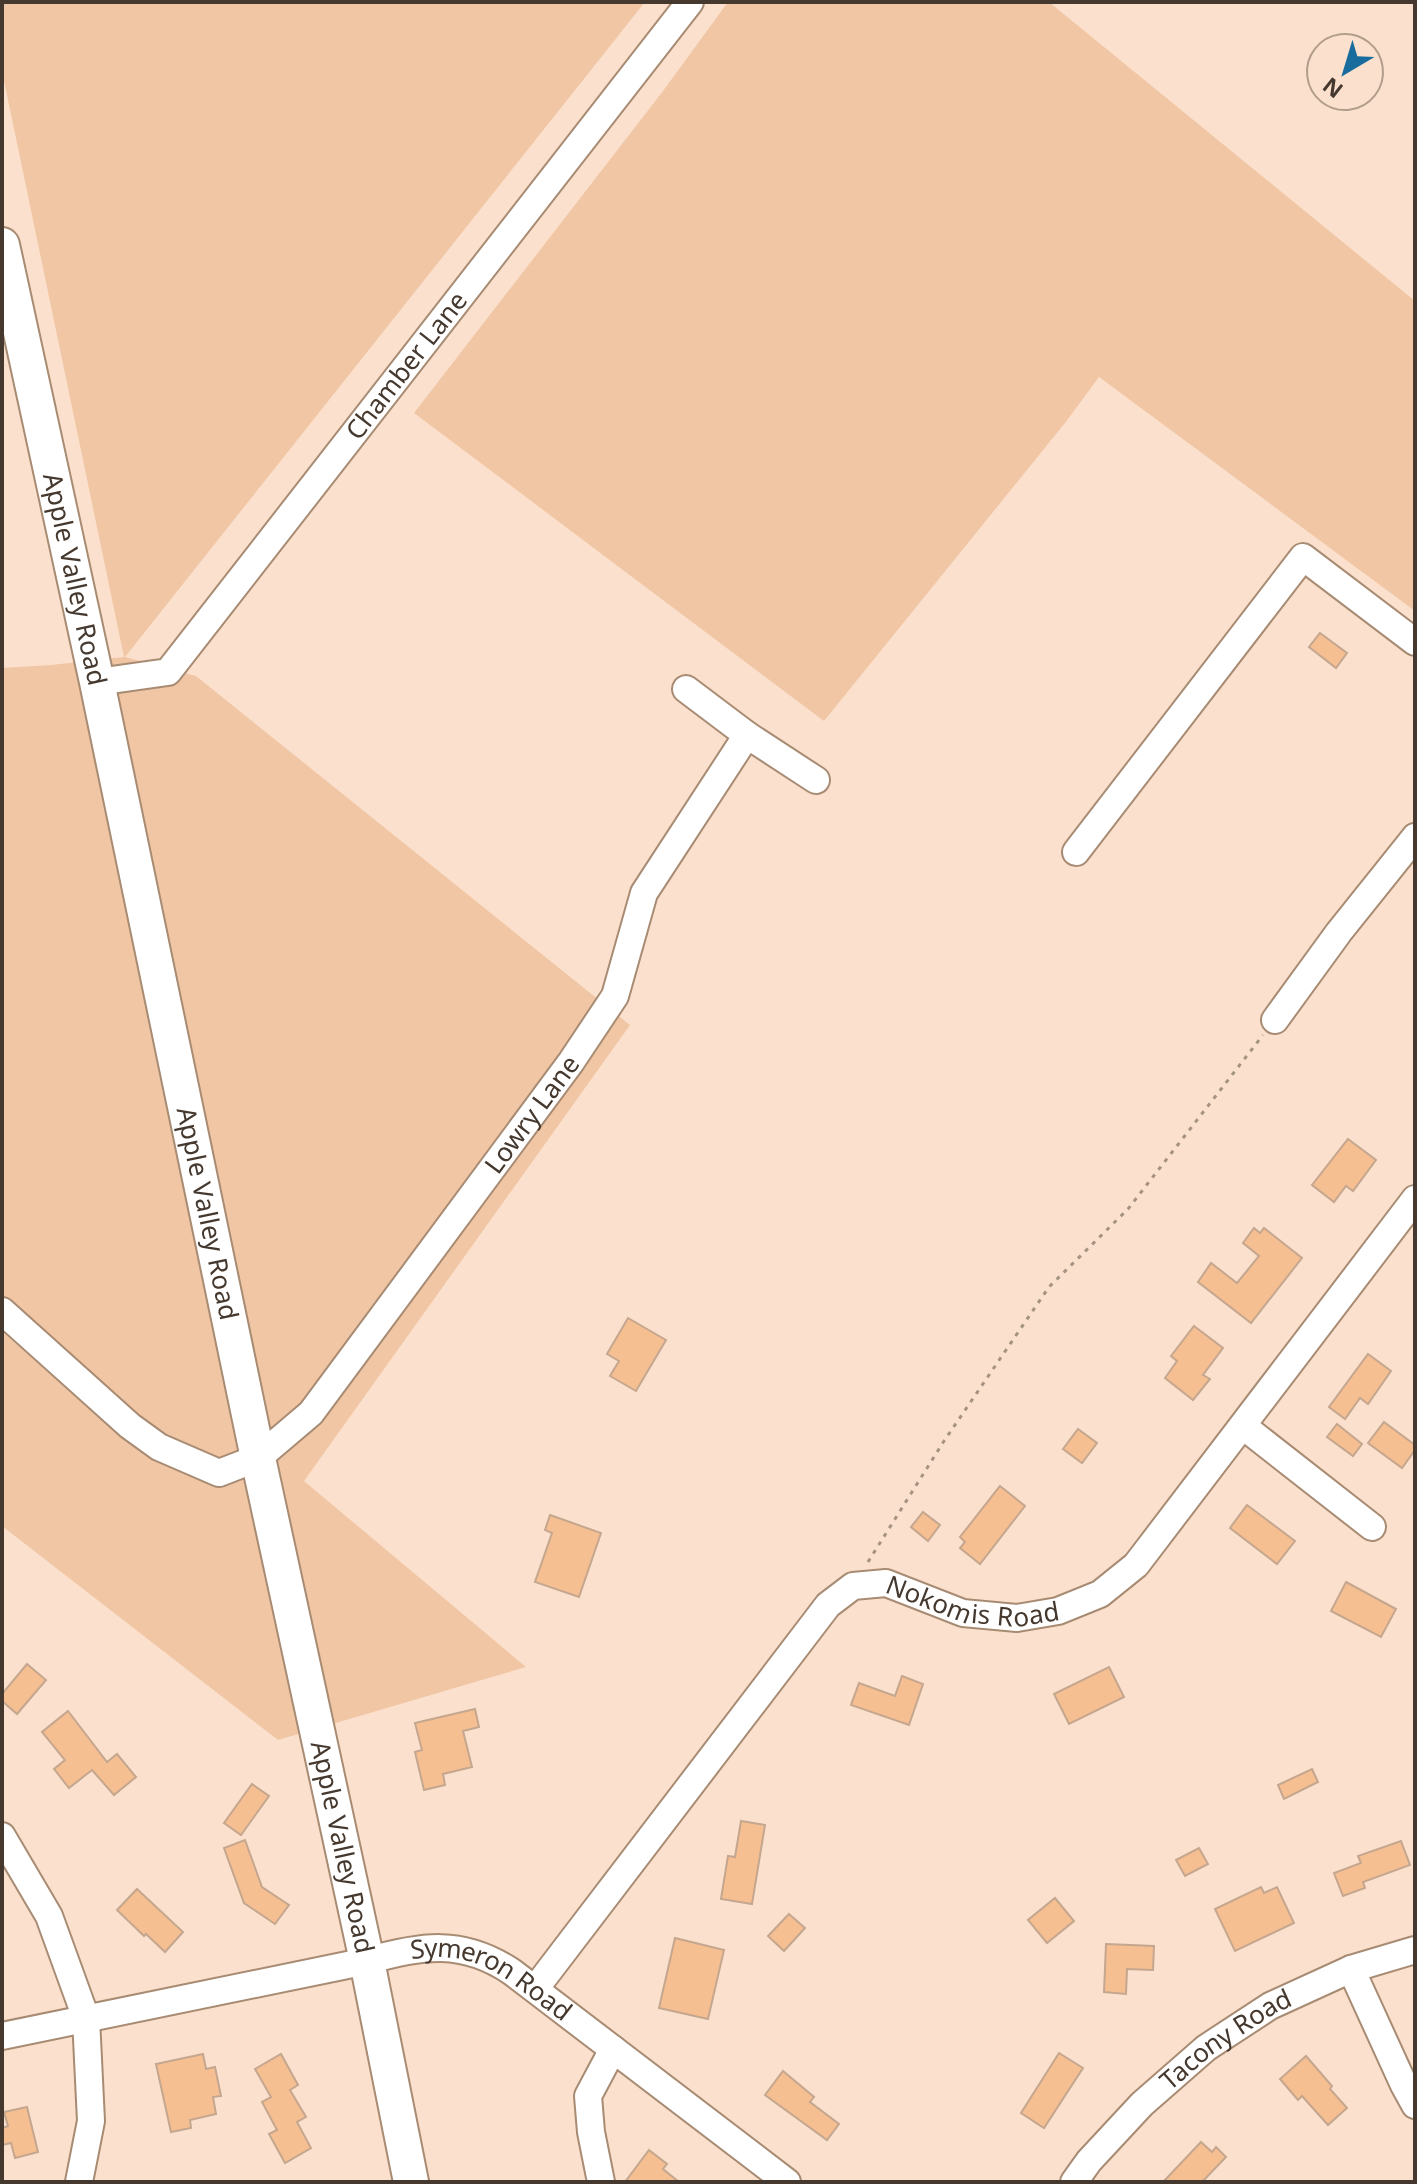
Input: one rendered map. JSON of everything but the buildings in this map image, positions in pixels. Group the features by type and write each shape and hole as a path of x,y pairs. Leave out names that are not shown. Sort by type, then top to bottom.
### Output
{"main road":[{"name":"Apple Valley Road","path":"2,245 367,1961 402,2175"}],"street":[{"name":"Chamber Lane","path":"97,682 168,672 690,2"},
{"path":"1076,852 1303,557 1415,642"},
{"path":"686,689 747,735 816,780"},
{"name":"Lowry Lane","path":"2,1311 130,1426 159,1447 219,1473 258,1458 311,1413 571,1062 615,996 644,893 747,735"},
{"path":"1275,1020 1339,932 1415,837"},
{"name":"Nokomis Road","path":"535,1989 828,1605 853,1586 886,1583 963,1613 1017,1618 1058,1611 1100,1594 1136,1565 1415,1199"},
{"path":"1243,1426 1372,1527"},
{"path":"2,1836 49,1916 86,2018 91,2121 79,2182"},
{"name":"Symeron Road","path":"2,2036 367,1961 400,1951 444,1947 465,1950 501,1965 535,1989 787,2182"},
{"name":"Tacony Road","path":"1074,2182 1089,2161 1142,2104 1206,2048 1270,2006 1351,1969 1415,1950"},
{"path":"1351,1969 1415,2105"},
{"path":"601,2182 591,2132 588,2096 613,2049"}],"path":[{"path":"853,1586 944,1441 1049,1287 1128,1209 1275,1020"}],"shaded area":[{"path":"2,2 645,2 125,657 196,676 630,1025 304,1481 526,1667 278,1740 2,1526 2,668 124,657 2,71"},
{"path":"728,2 1049,2 1415,301 1415,611 1099,377 824,721 414,413"}]}
